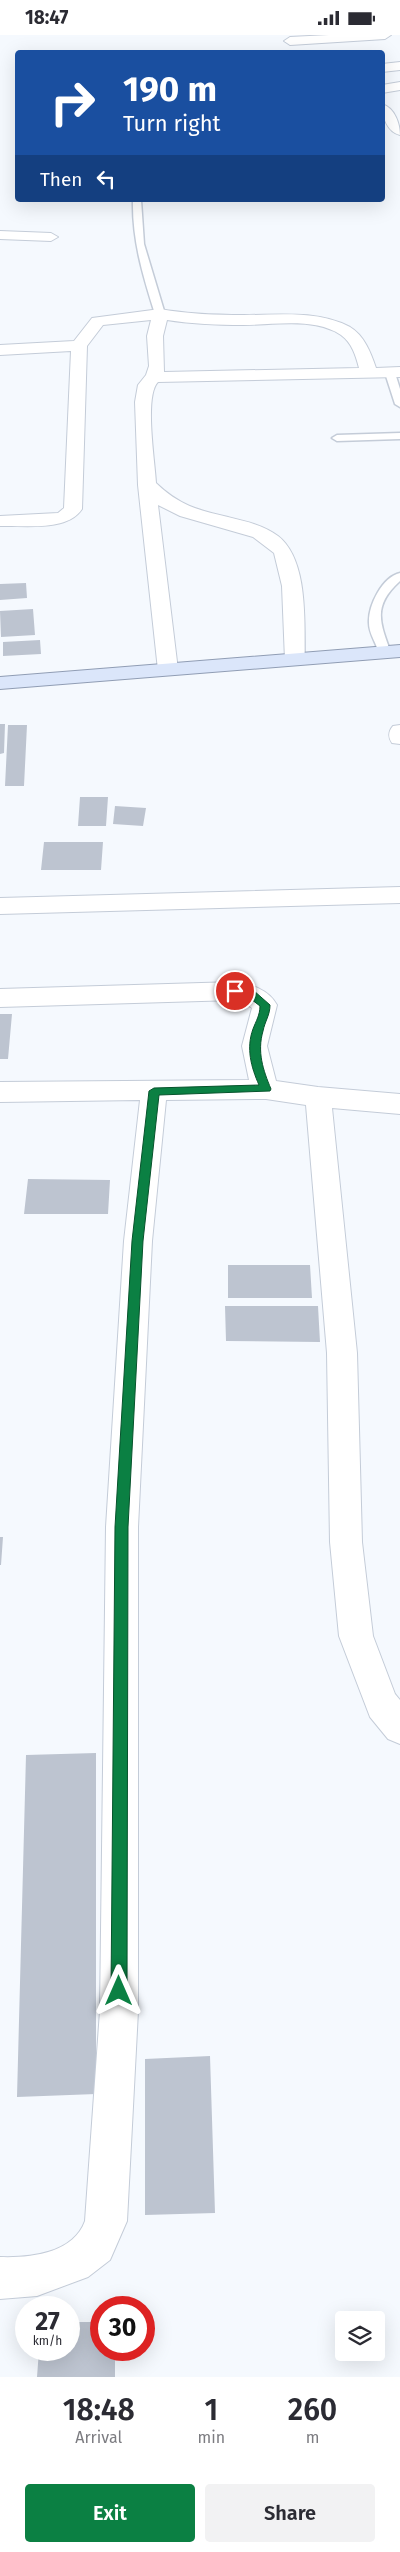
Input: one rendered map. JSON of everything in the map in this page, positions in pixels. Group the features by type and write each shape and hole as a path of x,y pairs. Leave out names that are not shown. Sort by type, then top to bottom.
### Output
{"main road":[{"path":"0,683 392,652"}],"street":[{"path":"288,38 385,35"},
{"path":"288,38 296,50"},
{"path":"385,68 400,66"},
{"path":"385,88 400,86"},
{"path":"385,112 400,131"},
{"path":"0,235 51,237"},
{"path":"160,314 154,336 157,366 154,377 146,385 144,401 147,485 168,670"},
{"path":"0,521 58,518 66,516 73,509 79,346 85,335 98,321 160,314 208,319 314,321 346,331 355,340 364,356 369,373"},
{"path":"0,350 79,346"},
{"path":"154,377 395,373"},
{"path":"147,485 173,507 251,530 268,539 283,551 289,570 295,660"},
{"path":"400,731 400,738"},
{"path":"0,906 400,895"},
{"path":"0,998 235,991 249,993 265,1005 265,1013 257,1031 255,1052 256,1067 266,1089"},
{"path":"0,1092 266,1089 318,1097 400,1104"},
{"path":"0,2278 20,2279 66,2268 94,2247 106,2221 119,2011 122,1527 138,1241 154,1091"},
{"path":"318,1097 342,1353 346,1543 356,1636 382,1705 400,1727"}],"lane":[{"path":"137,202 136,233 139,249 160,314"},
{"path":"395,373 400,404"},
{"path":"337,438 400,436"},
{"path":"392,652 375,625 378,606 387,587 400,576"}],"building":[{"path":"26,583 27,598 0,600 0,584"},
{"path":"33,609 35,635 1,637 0,611"},
{"path":"40,640 41,654 3,656 3,642"},
{"path":"0,724 5,724 4,753 0,754"},
{"path":"8,725 27,725 24,786 5,786"},
{"path":"80,797 108,797 106,826 78,826"},
{"path":"115,806 146,808 143,826 113,824"},
{"path":"44,842 103,842 101,870 41,870"},
{"path":"0,1014 12,1014 8,1059 0,1059"},
{"path":"28,1179 110,1180 108,1214 24,1214"},
{"path":"228,1265 310,1265 312,1298 228,1298"},
{"path":"225,1306 318,1306 320,1342 226,1341"},
{"path":"0,1537 3,1537 1,1565 0,1565"},
{"path":"96,1753 96,2094 17,2097 26,1755"},
{"path":"210,2056 215,2213 145,2215 145,2059"},
{"path":"80,2322 90,2322 90,2361 115,2361 115,2377 37,2377 38,2361 80,2361"}],"route":[{"path":"119,1991 122,1527 138,1241 154,1091 266,1089 256,1067 255,1052 257,1031 265,1013 265,1005 257,997 249,993 235,991"}]}
